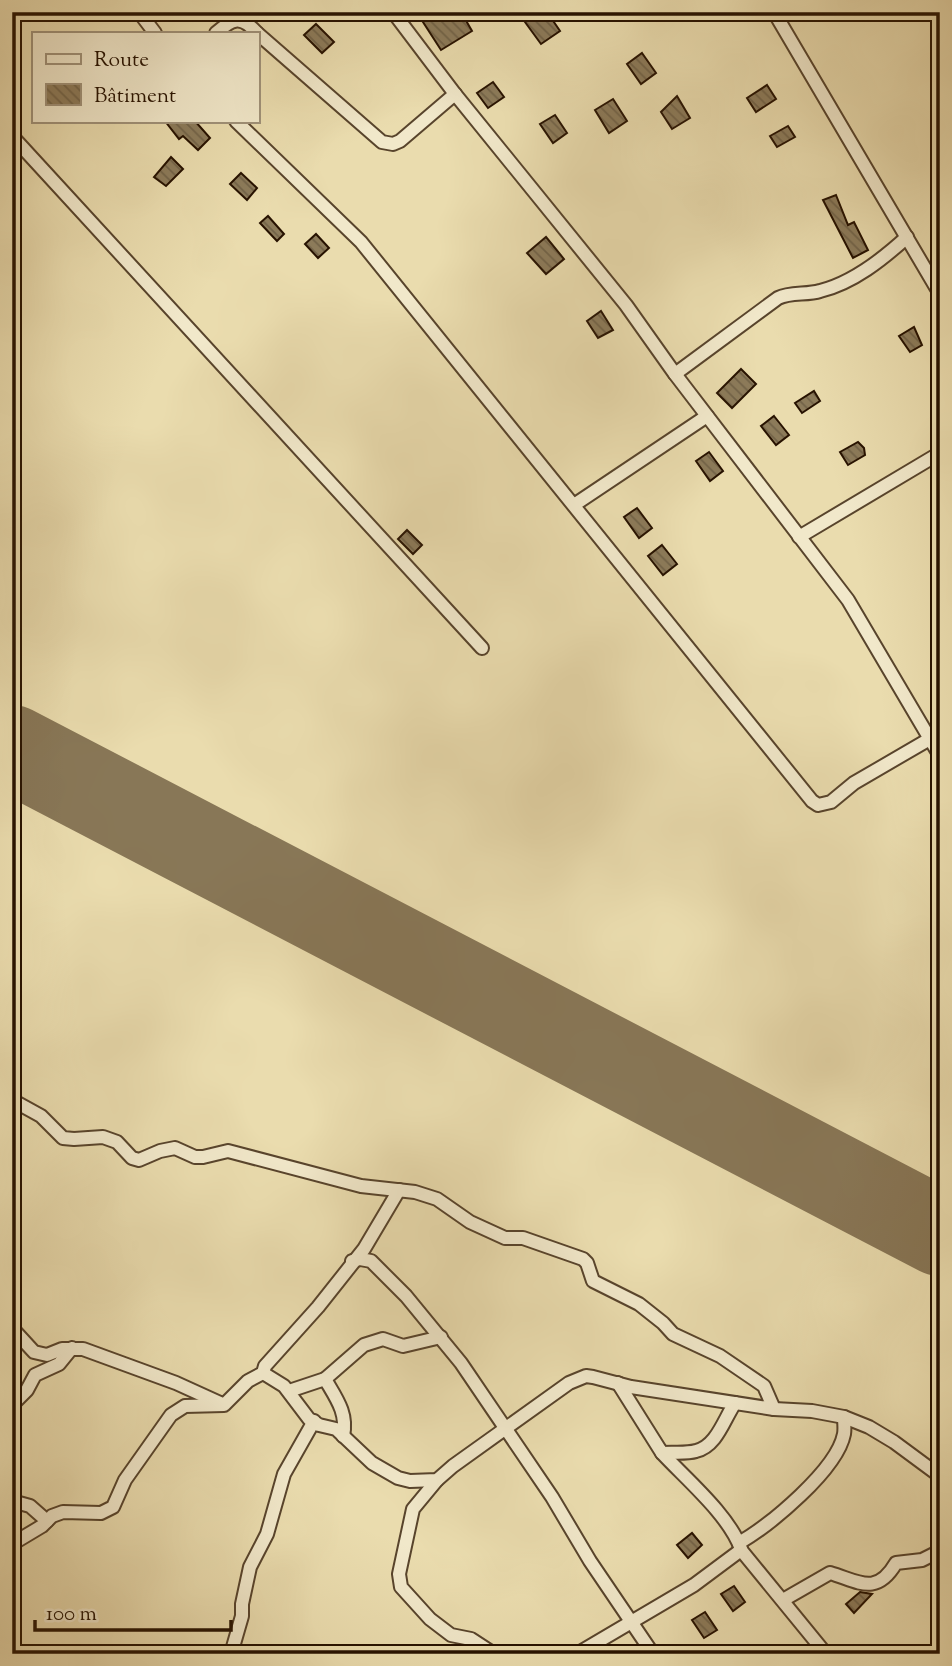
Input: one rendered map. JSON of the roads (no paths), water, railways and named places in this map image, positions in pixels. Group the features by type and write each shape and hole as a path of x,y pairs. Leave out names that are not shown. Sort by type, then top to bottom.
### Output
{"street":[{"path":"139,12 154,32"},
{"path":"393,12 455,94 626,305 675,374 848,600 934,737 940,756"},
{"path":"774,12 940,294"},
{"path":"217,32 234,20 240,20 256,32"},
{"path":"259,35 382,142 393,144 400,141 455,94"},
{"path":"237,122 361,242 804,793 818,805 831,802 854,783 934,737"},
{"path":"12,136 482,648"},
{"path":"675,374 778,298 823,291 845,281 884,259 907,237"},
{"path":"574,505 707,416"},
{"path":"799,537 940,453"},
{"path":"12,1100 41,1116 63,1138 103,1137 117,1142 132,1158 139,1160 175,1148 195,1157 228,1151 361,1186 415,1192 438,1199 470,1222 505,1238 523,1238 583,1259 593,1280 639,1304 663,1322 673,1334 720,1356 764,1385 774,1409"},
{"path":"12,1544 52,1516 63,1512 102,1513 113,1507 125,1480 171,1415 185,1406 224,1405 248,1381 262,1373 265,1366 318,1307 364,1249 399,1190"},
{"path":"364,1249 371,1261 441,1337 489,1402 653,1654"},
{"path":"352,1261 371,1261"},
{"path":"12,1328 29,1348 41,1355 72,1348 83,1349 176,1383 224,1405"},
{"path":"289,1391 325,1379 364,1345 383,1339 402,1346 441,1337"},
{"path":"12,1405 25,1393 35,1375 59,1364 72,1348"},
{"path":"262,1373 289,1391 309,1419 336,1429 372,1463 398,1478 410,1481 437,1480"},
{"path":"494,1654 471,1639 451,1635 430,1619 401,1587 399,1574 413,1509 437,1480 453,1466 569,1383 586,1376 735,1403 844,1417 869,1427 894,1442 940,1476"},
{"path":"325,1379 342,1408 346,1424 343,1436"},
{"path":"618,1383 662,1453 713,1507 740,1547 825,1654"},
{"path":"662,1453 695,1452 706,1447 714,1440 735,1403"},
{"path":"577,1654 694,1586 798,1499 822,1472 844,1434 844,1417"},
{"path":"230,1654 242,1616 250,1567 267,1534 284,1474 313,1421"},
{"path":"12,1501 30,1506 47,1521"},
{"path":"783,1600 830,1573 859,1583 874,1583 890,1573 896,1563 922,1560 940,1551"}]}
